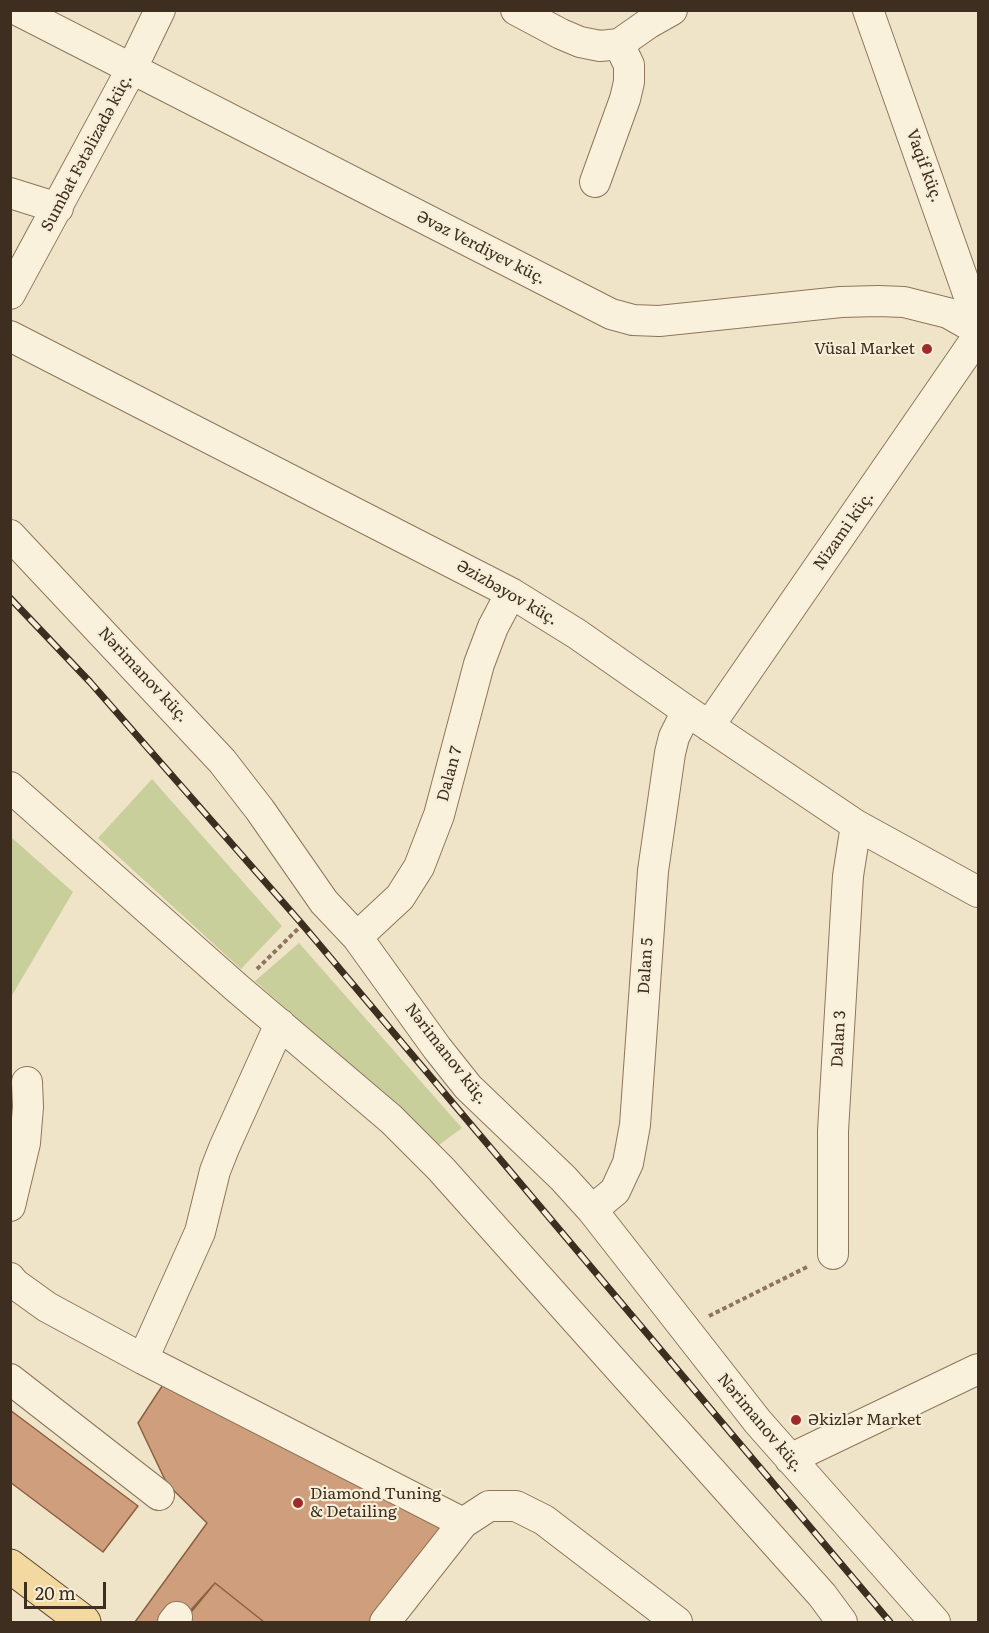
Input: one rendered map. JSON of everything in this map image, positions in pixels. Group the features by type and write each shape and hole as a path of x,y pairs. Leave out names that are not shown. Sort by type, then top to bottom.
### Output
{"main road":[{"path":"10,1566 84,1623"}],"street":[{"name":"Əvəz Verdiyev küç.","path":"17,10 611,314 633,320 659,321 842,302 904,302 948,313 978,330"},
{"name":"Sumbat Fətəlizadə küç.","path":"10,294 131,70 160,10"},
{"path":"516,10 580,42 600,46 619,44 672,10"},
{"name":"Vaqif küç.","path":"868,10 978,322"},
{"path":"595,182 626,99 629,82 629,65 619,44"},
{"path":"10,193 58,207"},
{"name":"Əzizbəyov küç.","path":"10,336 511,593 577,634 856,825 978,892"},
{"name":"Nizami küç.","path":"698,719 978,336"},
{"name":"Nərimanov küç.","path":"10,535 222,761 260,810 324,902 357,937 468,1087 563,1178 592,1210 720,1376 935,1623"},
{"name":"Dalan 7","path":"357,937 400,897 419,867 439,815 479,664 493,627 511,593"},
{"name":"Dalan 5","path":"592,1210 615,1191 628,1163 635,1125 653,871 670,753 674,737 698,719"},
{"path":"10,787 237,988 391,1119 441,1169 822,1594 842,1623"},
{"name":"Dalan 3","path":"833,1254 833,1131 848,876 856,825"},
{"path":"143,1359 200,1232 215,1171 224,1148 280,1024"},
{"path":"10,1206 25,1143 28,1107 27,1082"},
{"path":"10,1278 46,1307 464,1524"},
{"path":"790,1459 978,1369"},
{"path":"10,1379 159,1495"},
{"path":"385,1623 464,1524 489,1506 516,1506 544,1520 677,1623"}],"path":[{"path":"237,988 324,902"},
{"path":"684,1329 833,1254"}],"green space":[{"path":"152,779 282,926 241,969 98,838"},
{"path":"11,837 73,892 11,997"},
{"path":"299,943 462,1128 439,1145 255,981"}],"building":[{"name":"Diamond Tuning & Detailing","path":"170,1374 458,1530 375,1622 264,1622 215,1583 180,1622 135,1622 207,1523 167,1484 138,1423"},
{"path":"10,1410 138,1506 103,1552 10,1482"},
{"path":"215,1583 264,1622 183,1622"}],"railway":[{"path":"10,598 90,682 302,924 890,1622"}],"place":[{"name":"Vüsal Market","path":"927,349"},
{"name":"Əkizlər Market","path":"796,1420"},
{"name":"Diamond Tuning & Detailing","path":"298,1503"}]}
